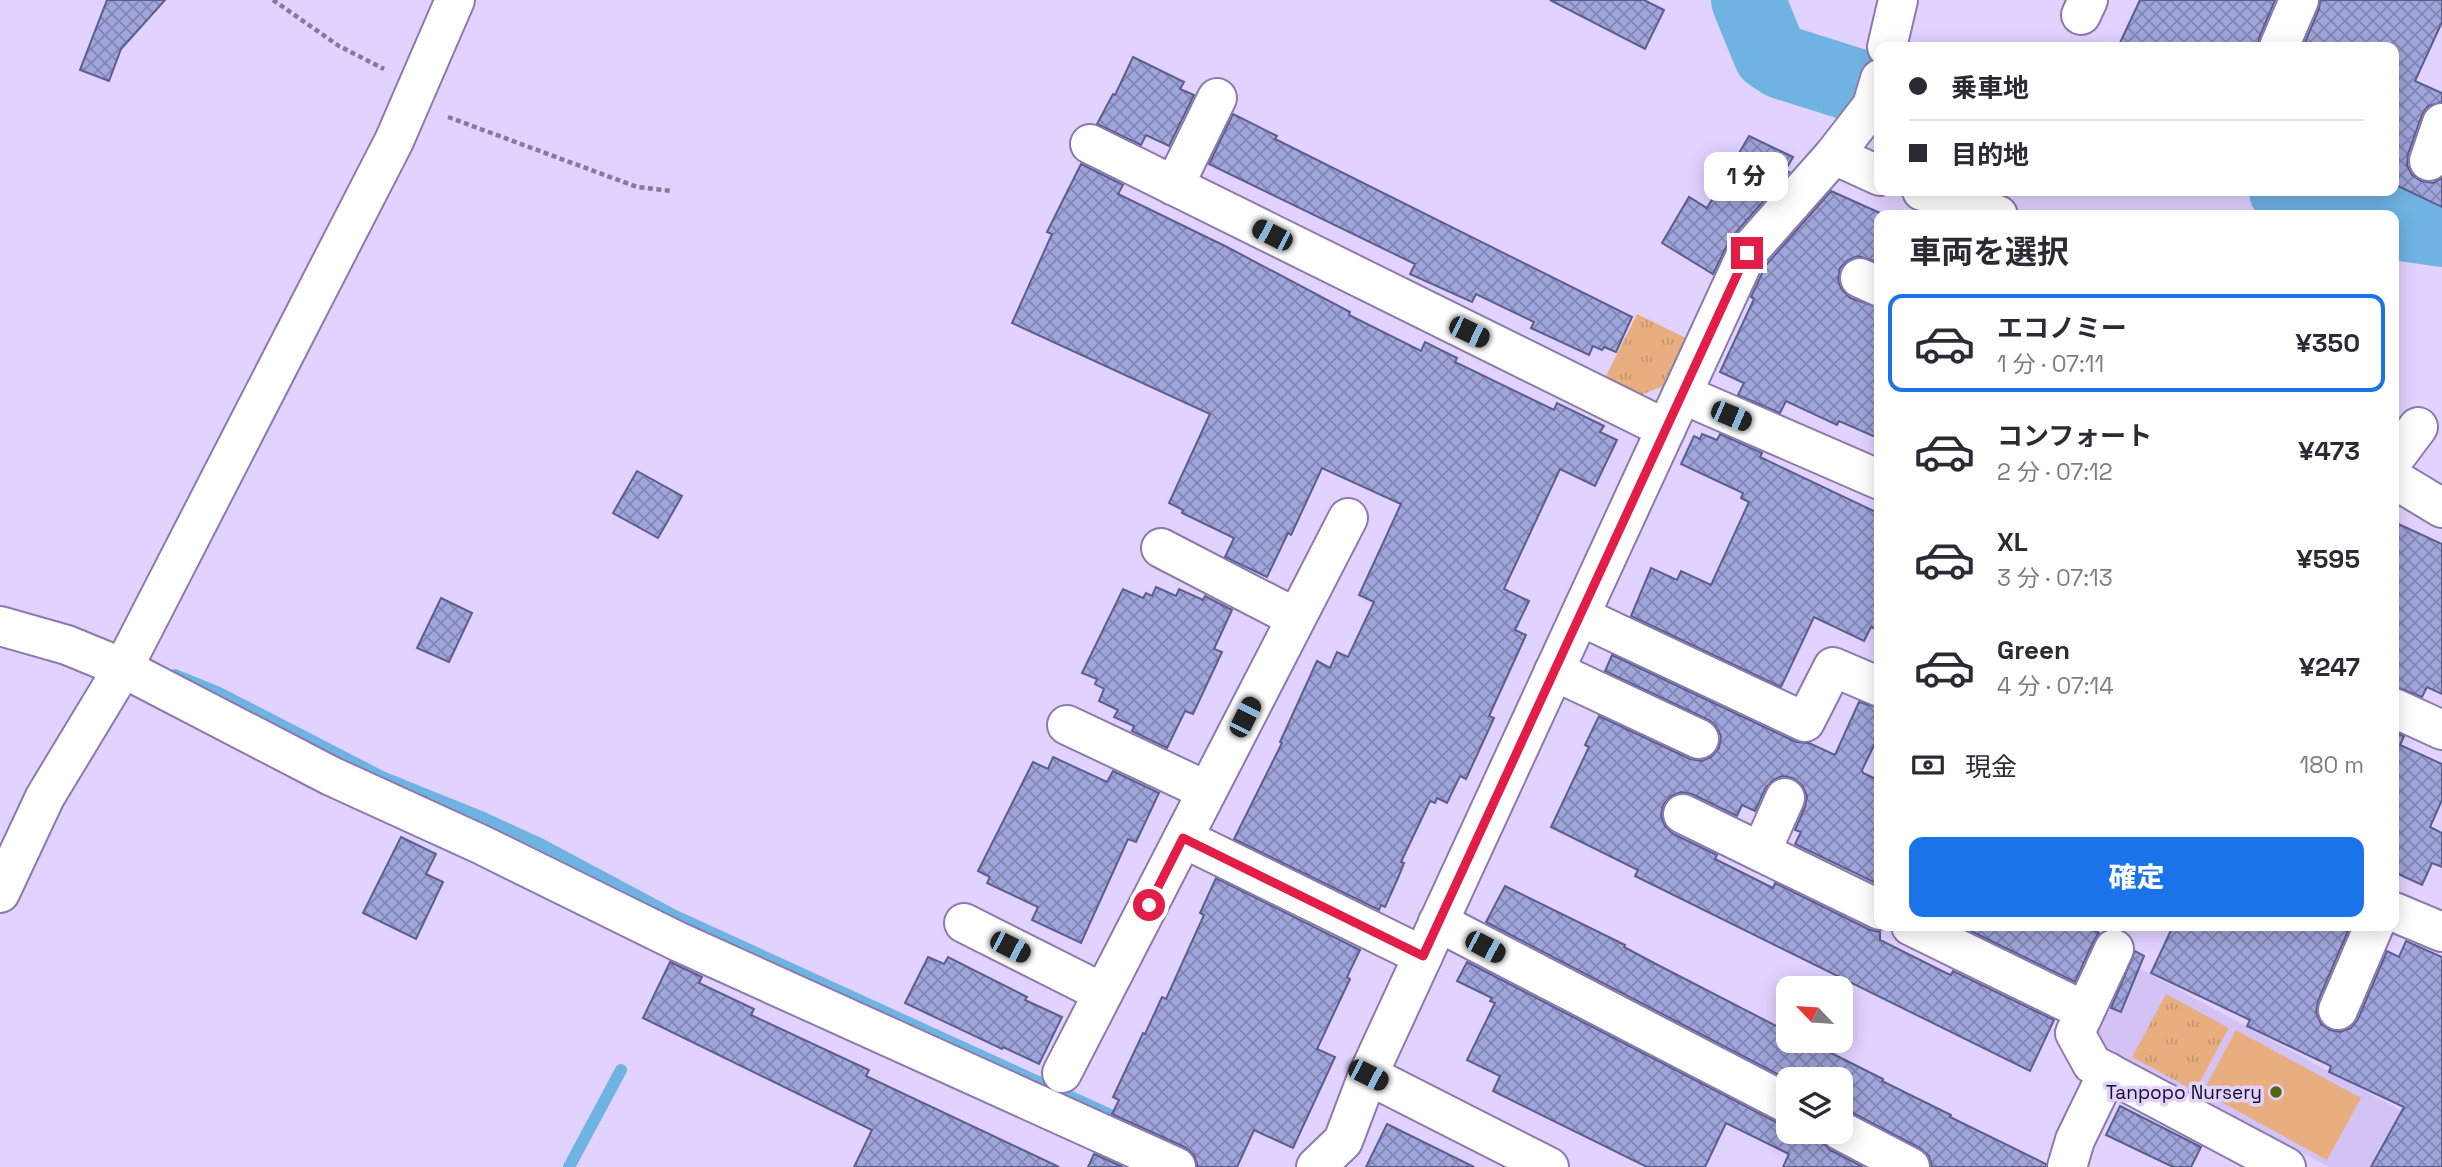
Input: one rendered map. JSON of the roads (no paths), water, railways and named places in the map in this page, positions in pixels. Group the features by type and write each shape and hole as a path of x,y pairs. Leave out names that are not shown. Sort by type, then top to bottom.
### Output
{"street":[{"path":"0,893 45,797 127,660 394,141 455,0"},
{"path":"1888,42 1898,0"},
{"path":"2280,42 2298,0"},
{"path":"1316,1167 1343,1141 1368,1075 1747,253 1833,155 1874,94"},
{"path":"1174,186 1217,98"},
{"path":"2429,161 2442,123"},
{"path":"1090,144 1666,429"},
{"path":"1833,155 1874,173"},
{"path":"1938,196 1982,210"},
{"path":"1682,394 1874,478"},
{"path":"2399,452 2418,427"},
{"path":"2399,482 2442,508"},
{"path":"1062,1073 1348,518"},
{"path":"1161,548 1296,618"},
{"path":"1580,616 1805,722 1833,667 1874,684"},
{"path":"0,626 127,660 331,776 480,844 679,942 1176,1167"},
{"path":"1554,671 1699,739"},
{"path":"2399,710 2442,730"},
{"path":"1067,725 1207,791"},
{"path":"1761,852 1785,798"},
{"path":"1683,814 1874,908"},
{"path":"1183,838 1430,939 1776,1098"},
{"path":"2399,914 2442,932"},
{"path":"964,923 1103,993"},
{"path":"1921,931 2085,1011"},
{"path":"2338,1010 2372,931"},
{"path":"2114,949 2075,1033 2092,1064 2286,1167"},
{"path":"2067,1167 2075,1140 2108,1072"},
{"path":"1368,1075 1549,1167"},
{"path":"1853,1137 1910,1167"}],"waterway":[{"path":"1748,0 1770,54 1782,62 1874,91"},
{"path":"2298,196 2331,210"},
{"path":"2399,224 2442,230"},
{"path":"175,675 217,692 382,777 542,845 675,916 1224,1167"},
{"path":"569,1167 621,1070"}],"place":[{"name":"Tanpopo Nursery","path":"2276,1092"}]}
